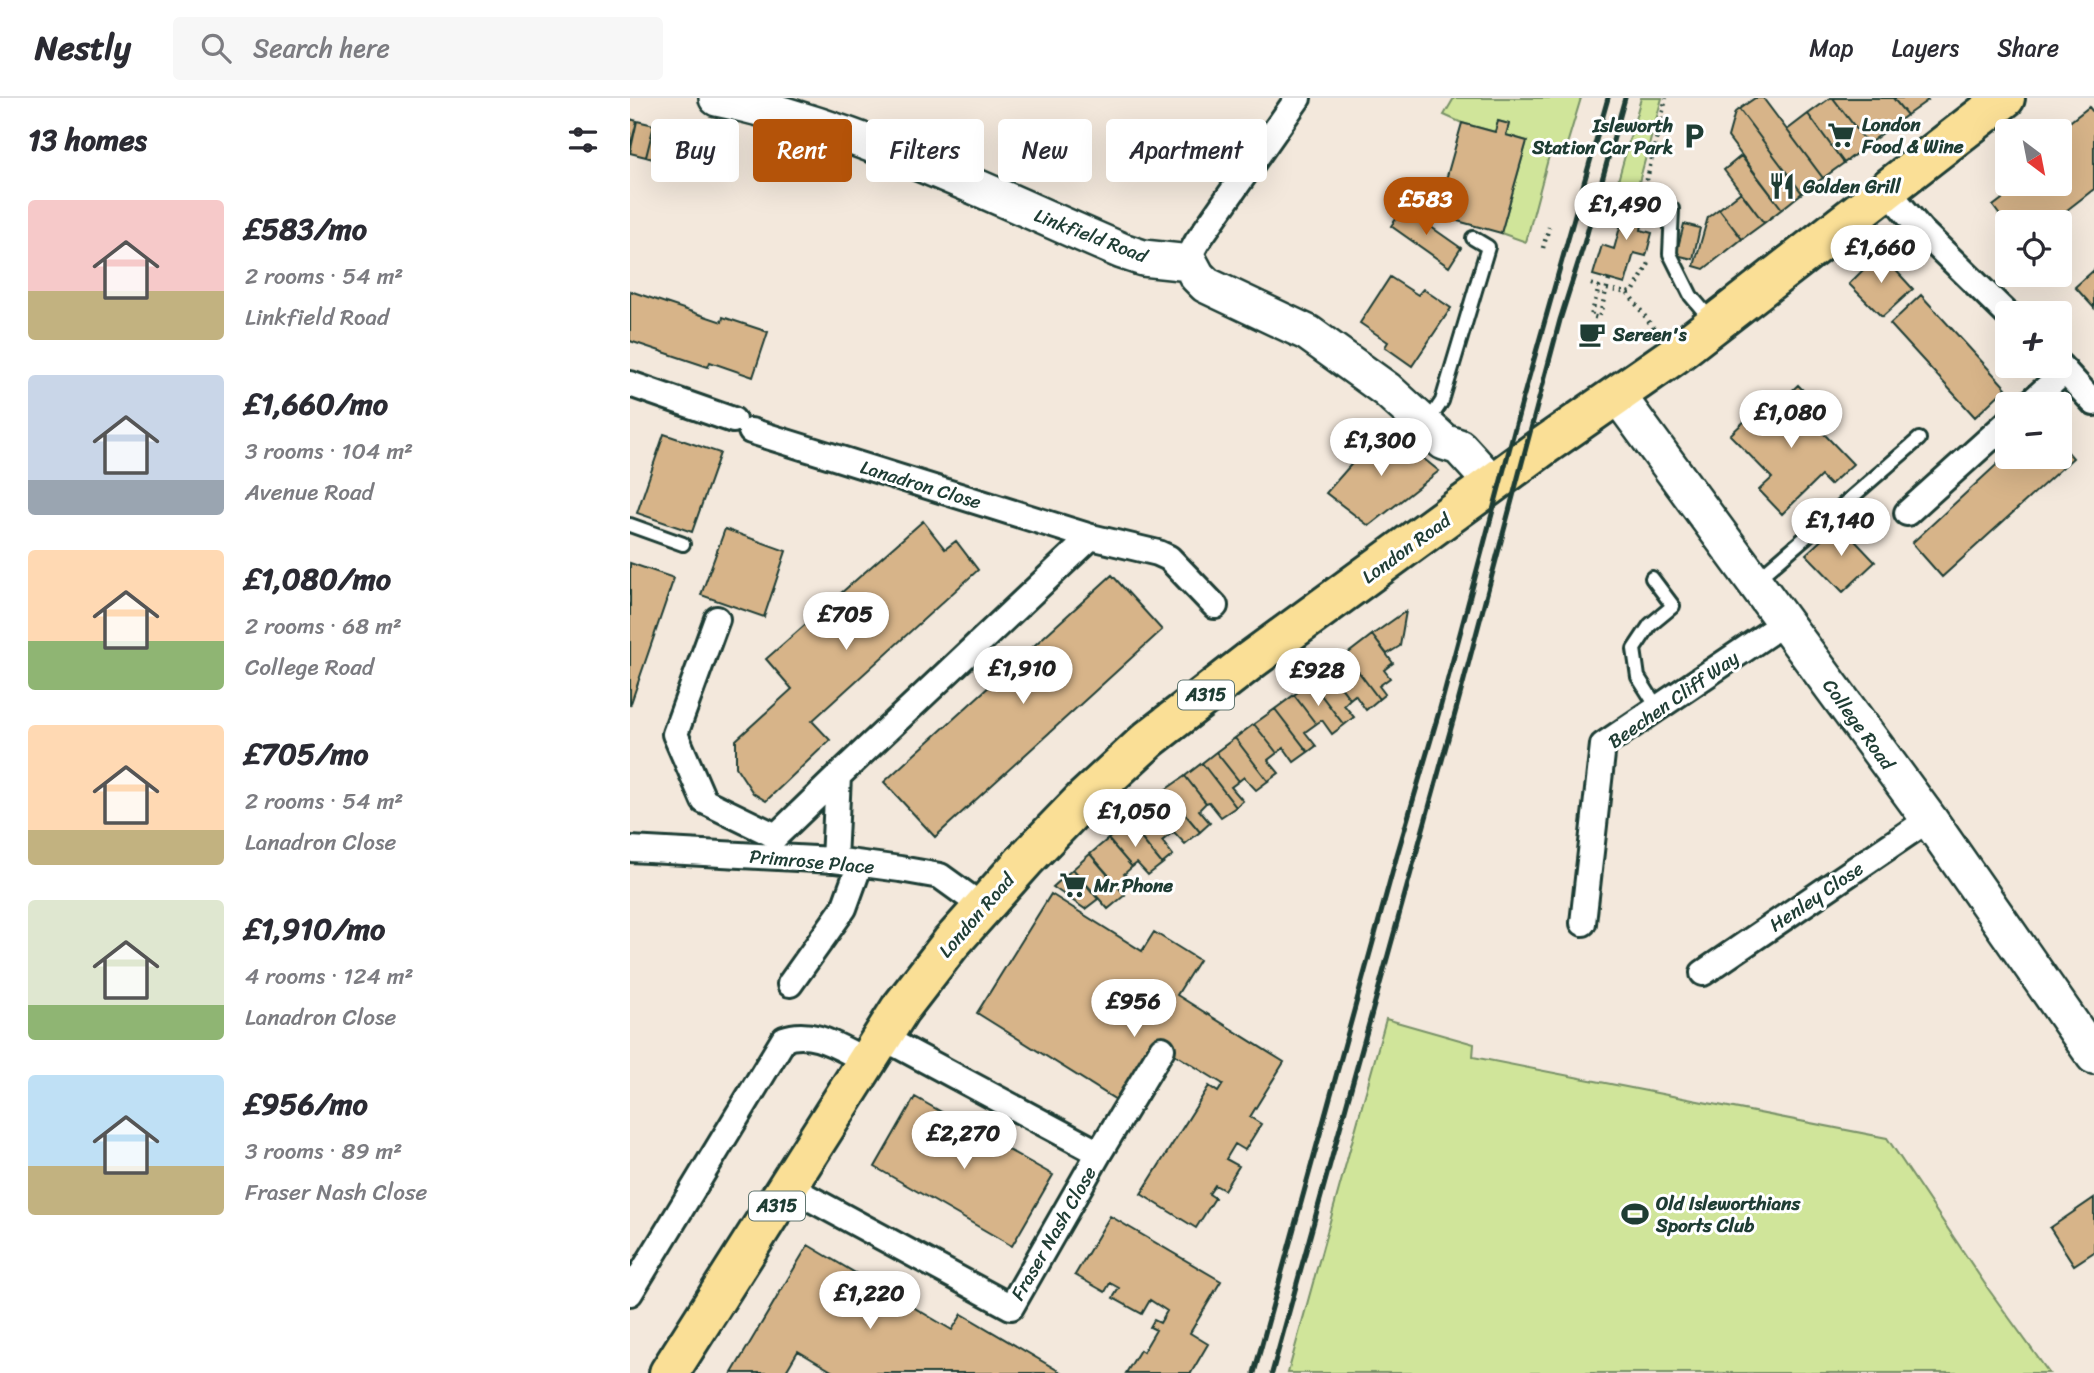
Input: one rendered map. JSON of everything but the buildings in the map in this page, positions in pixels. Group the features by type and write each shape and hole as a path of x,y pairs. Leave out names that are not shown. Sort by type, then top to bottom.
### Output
{"main road":[{"name":"London Road","path":"669,1373 900,1009 951,943 1083,800 1149,739 1251,660 1451,516 1492,483 1716,325 2005,98"}],"street":[{"name":"Linkfield Road","path":"717,98 764,108 870,143 1132,255 1190,263"},
{"path":"1298,98 1196,242 1190,263 1196,276 1206,285 1308,333 1387,390 1444,442 1460,447 1492,483"},
{"path":"1886,190 1921,230 1995,302"},
{"path":"2041,392 2054,378"},
{"path":"2071,378 2094,402"},
{"name":"Lanadron Close","path":"630,384 742,425 1091,537 1158,553 1169,558 1215,606"},
{"name":"College Road","path":"1618,396 1929,819 2094,1055"},
{"path":"1907,513 1995,435"},
{"path":"717,619 676,734 704,801 776,836 1091,537"},
{"name":"Beechen Cliff Way","path":"1583,923 1603,745 1785,622"},
{"path":"834,860 838,776"},
{"name":"Henley Close","path":"1703,973 1929,819"},
{"name":"Primrose Place","path":"630,849 834,860 940,876 983,907"},
{"path":"790,984 844,908 860,864"},
{"path":"630,1293 636,1266 784,1039 794,1035 810,1035 874,1049"},
{"name":"Fraser Nash Close","path":"789,1187 1011,1307 1099,1153 874,1049"},
{"path":"1099,1153 1162,1049"}],"lane":[{"path":"1672,209 1670,254 1691,296 1716,325"},
{"path":"1432,430 1488,247 1473,238"},
{"path":"1755,581 1919,439"},
{"path":"630,525 683,544"},
{"path":"1652,578 1673,606 1650,625 1634,649 1637,677 1657,708"}],"path":[{"path":"1543,248 1549,227"},
{"path":"1591,284 1599,286 1591,316 1599,318 1609,280"},
{"path":"1606,289 1628,293 1673,356"}],"green space":[{"path":"1454,98 1581,98 1565,151 1551,148 1526,242 1501,233 1527,141 1506,135 1509,124 1498,121 1495,132 1444,115"},
{"path":"1641,98 1662,98 1636,193 1616,188"},
{"name":"Old Isleworthians Sports Club","path":"1386,1019 1474,1044 1473,1057 1887,1138 1989,1290 2049,1373 1288,1373"}],"railway":[{"path":"1254,1373 1608,98"},
{"path":"1272,1373 1456,710 1560,320 1625,98"}],"place":[{"name":"London Food & Wine","path":"1841,135"},
{"name":"Isleworth Station Car Park","path":"1694,136"},
{"name":"Golden Grill","path":"1782,186"},
{"name":"Sereen's","path":"1592,334"},
{"name":"Mr Phone","path":"1073,885"},
{"name":"Old Isleworthians Sports Club","path":"1635,1214"}]}
